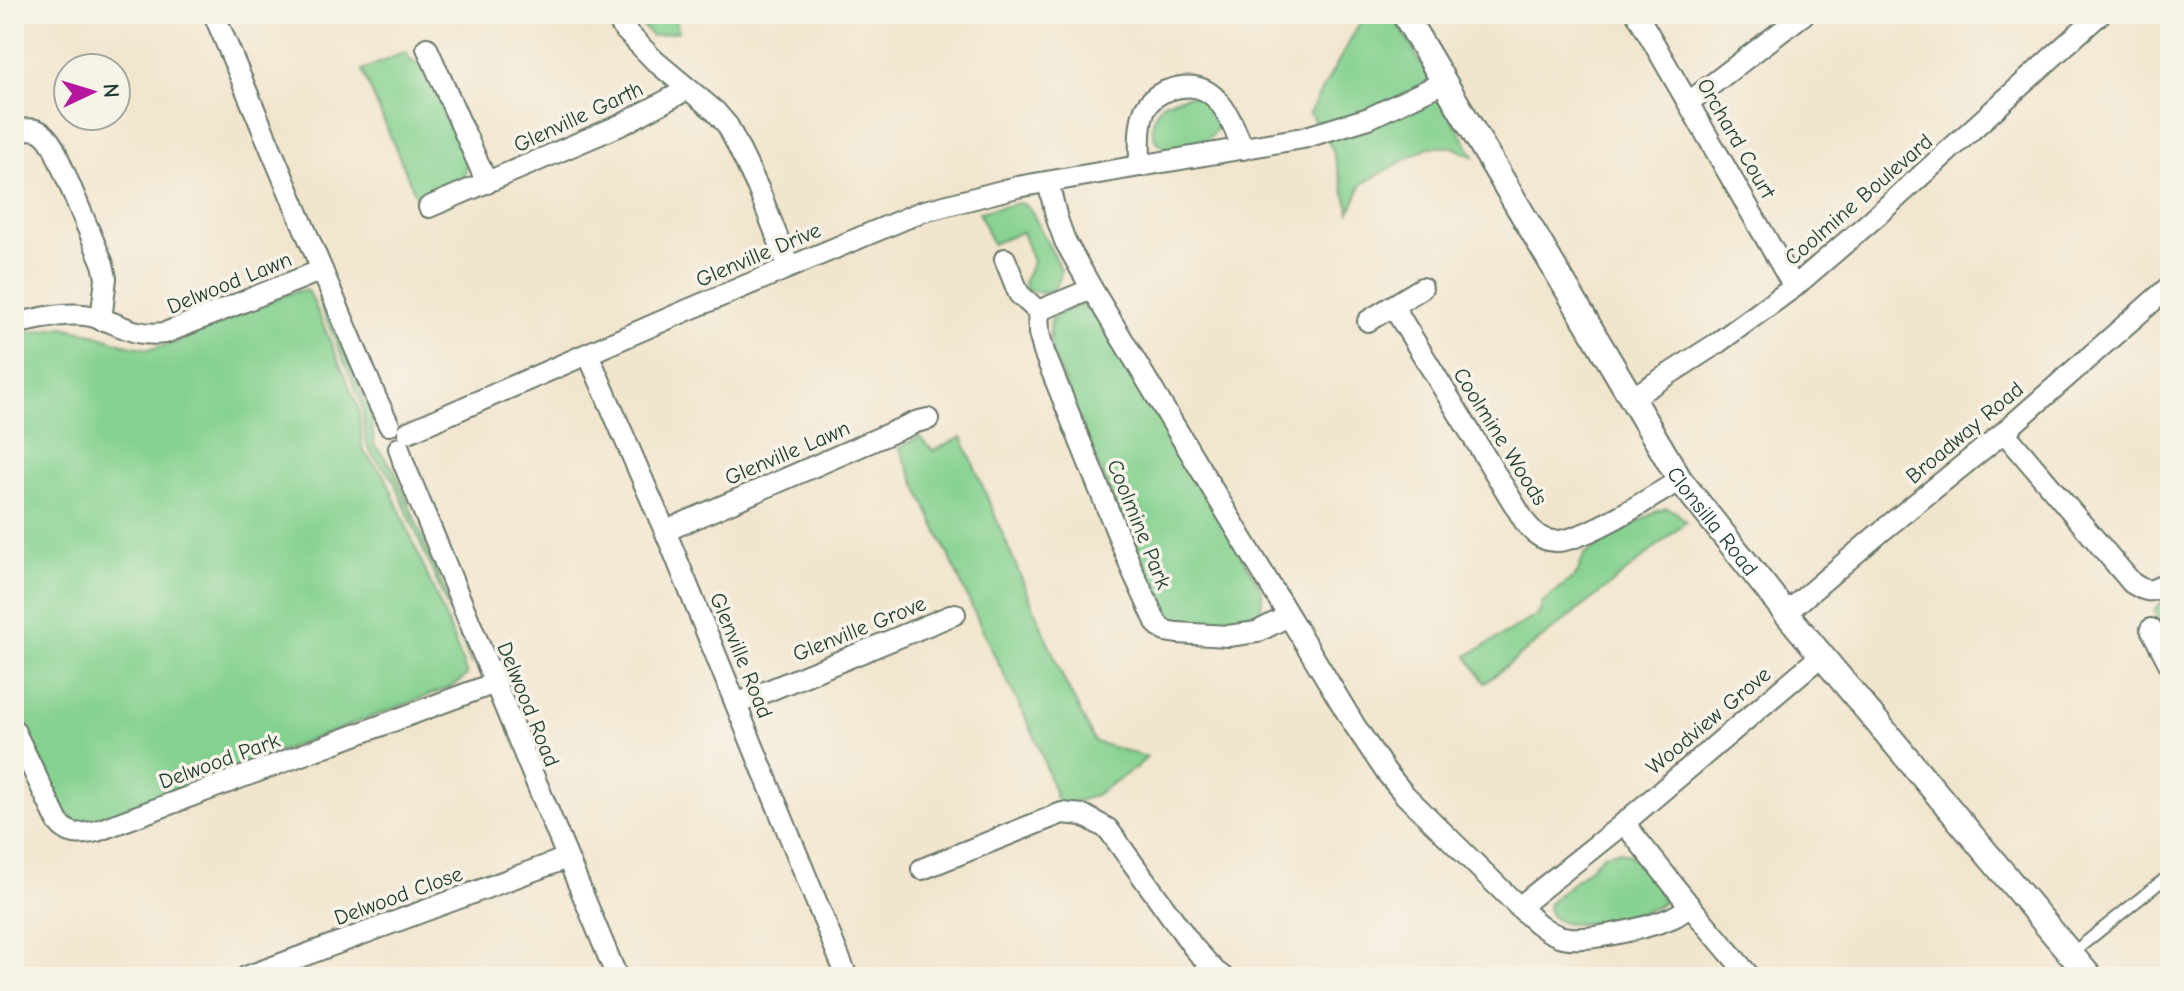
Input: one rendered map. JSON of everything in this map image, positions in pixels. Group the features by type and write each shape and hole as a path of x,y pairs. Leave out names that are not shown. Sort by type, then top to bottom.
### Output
{"street":[{"name":"Delwood Road","path":"214,14 381,410 399,435 404,464 617,977"},
{"path":"615,14 623,28 655,61 716,112 733,135 789,267"},
{"name":"Clonsilla Road","path":"1404,14 1680,480 1786,613 2090,977"},
{"name":"Orchard Court","path":"1637,14 1794,287"},
{"path":"1689,102 1804,14"},
{"name":"Coolmine Boulevard","path":"1630,399 1716,344 1794,287 2100,14"},
{"path":"427,48 487,183"},
{"name":"Glenville Drive","path":"399,435 921,212 1048,182 1303,138 1349,125 1444,82"},
{"path":"1140,166 1142,119 1146,108 1161,93 1176,88 1190,86 1211,93 1223,105 1243,149"},
{"name":"Glenville Garth","path":"429,207 623,124 688,89"},
{"path":"14,131 34,128 42,132 54,148 103,264 106,278 101,320"},
{"path":"1048,182 1065,241 1092,289 1288,616 1386,772 1431,821 1548,931 1567,938 1613,933 1673,918 1690,906"},
{"path":"1005,259 1019,294 1038,311 1092,289"},
{"name":"Delwood Lawn","path":"14,324 71,315 93,316 134,333 165,333 322,270"},
{"name":"Broadway Road","path":"1786,613 2004,432 2170,286"},
{"path":"1368,321 1422,288"},
{"name":"Coolmine Woods","path":"1393,306 1536,536 1557,541 1584,535 1680,480"},
{"name":"Coolmine Park","path":"1038,311 1044,352 1157,624 1165,631 1228,636 1257,632 1288,616"},
{"name":"Glenville Road","path":"588,354 665,531 847,977"},
{"name":"Glenville Lawn","path":"665,531 928,419"},
{"path":"2004,432 2132,583 2145,591 2155,590 2170,581"},
{"name":"Glenville Grove","path":"736,704 955,614"},
{"path":"2151,629 2168,655"},
{"name":"Woodview Grove","path":"1519,907 1624,823 1822,655"},
{"name":"Delwood Park","path":"14,730 58,822 72,834 82,834 495,683"},
{"path":"922,869 1062,813 1083,815 1108,829 1217,975"},
{"path":"1624,823 1750,977"},
{"name":"Delwood Close","path":"246,977 567,858"}],"lane":[{"path":"2071,954 2163,880"}],"green space":[{"path":"633,14 673,14 679,31 652,36"},
{"path":"1365,14 1393,14 1474,157 1453,147 1428,147 1362,184 1350,212 1332,148 1309,113"},
{"path":"406,52 410,60 427,67 467,163 457,185 419,203 362,70"},
{"path":"1192,95 1202,97 1219,114 1217,127 1201,143 1171,150 1157,140 1153,121 1164,102"},
{"path":"1019,203 1031,210 1061,270 1055,286 1047,292 1027,292 1024,281 1033,262 1022,232 992,244 979,212"},
{"path":"309,292 358,407 363,451 385,476 467,675 451,687 94,821 72,819 65,812 14,702 14,335 63,327 149,349 175,343 290,293"},
{"path":"318,299 326,306 371,415 374,445 394,469 469,649 472,665 394,481 369,449 360,399"},
{"path":"1079,305 1097,315 1262,590 1260,610 1245,623 1221,628 1174,625 1165,621 1158,611 1053,355 1051,322 1059,314"},
{"path":"920,437 933,451 962,437 1064,680 1095,742 1147,757 1093,796 1059,807 1037,741 899,447"},
{"path":"1666,508 1676,512 1686,522 1485,683 1467,656 1539,614 1543,602 1577,574 1584,555"},
{"path":"2170,594 2170,634 2168,635 2154,610"},
{"path":"1619,851 1634,858 1648,871 1659,886 1664,902 1645,911 1599,921 1572,924 1552,917 1548,905 1555,898 1605,854"}]}
